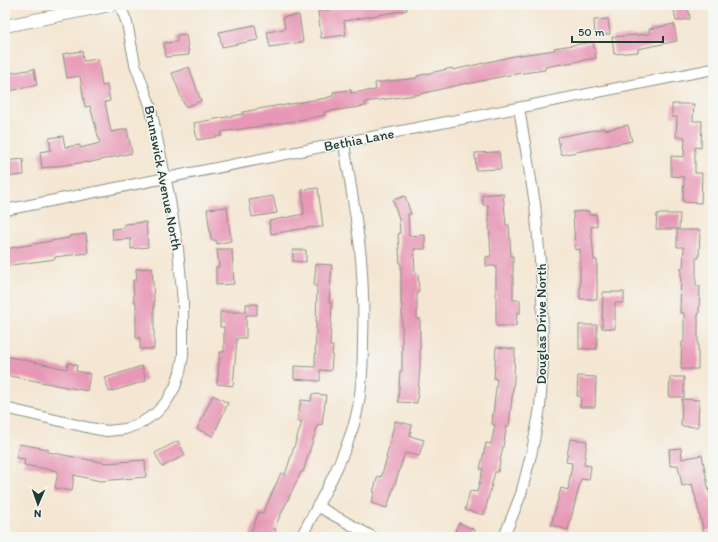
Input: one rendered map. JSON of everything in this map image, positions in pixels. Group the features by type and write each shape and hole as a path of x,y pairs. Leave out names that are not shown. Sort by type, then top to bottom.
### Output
{"street":[{"path":"5,26 110,5"},
{"name":"Brunswick Avenue North","path":"5,408 107,431 125,429 141,423 156,413 167,401 175,387 180,372 183,356 183,302 178,249 166,179 150,105 135,64 127,23 120,5"},
{"name":"Bethia Lane","path":"5,210 344,144 713,69"},
{"name":"Douglas Drive North","path":"504,537 521,494 532,451 540,408 543,363 542,284 535,204 519,108"},
{"path":"301,537 343,455 354,424 361,391 364,308 361,258 355,208 344,144"},
{"path":"317,506 373,537"}],"building":[{"path":"356,5 406,5 407,10 344,21 346,35 321,38 318,11 357,6"},
{"path":"688,6 690,19 676,21 674,9"},
{"path":"299,15 303,42 270,47 267,32 285,29 283,17"},
{"path":"608,19 610,34 595,35 594,20"},
{"path":"674,24 677,41 638,49 638,52 614,54 612,37 650,34 649,29"},
{"path":"255,25 258,40 222,47 219,32"},
{"path":"186,34 189,55 166,57 164,43 177,42 177,35"},
{"path":"593,42 596,58 545,67 545,70 467,83 416,95 365,102 366,106 324,112 325,115 289,122 221,132 222,136 197,140 194,123 243,114 243,112 280,105 328,98 333,96 333,92 351,90 351,93 376,90 375,83 417,78 417,76 452,68 453,70 514,56 555,50 554,48"},
{"path":"82,51 83,61 98,59 102,86 107,85 110,101 105,102 111,132 127,129 132,153 87,163 42,168 40,152 51,150 49,138 63,136 65,147 80,145 80,148 100,143 90,106 85,107 80,76 67,78 63,54"},
{"path":"189,67 201,101 185,107 172,73"},
{"path":"34,69 37,85 5,92 5,74"},
{"path":"672,104 694,104 693,121 702,121 701,148 695,147 695,173 702,173 701,203 683,202 684,177 671,176 671,156 684,157 685,137 676,137 677,117 672,117"},
{"path":"628,125 632,141 561,155 558,137"},
{"path":"499,152 501,169 476,170 475,153"},
{"path":"23,159 24,175 5,177 5,161"},
{"path":"318,188 323,227 306,228 271,234 269,221 304,214 302,190"},
{"path":"503,193 506,225 509,225 511,256 513,256 513,300 520,300 520,313 517,313 516,326 496,326 496,266 486,266 486,257 491,256 488,205 483,205 482,195"},
{"path":"273,196 277,213 252,217 249,200"},
{"path":"405,196 411,214 408,214 409,236 425,235 425,249 414,249 415,274 418,274 419,292 417,292 417,319 420,319 420,369 417,403 398,402 400,371 402,371 402,304 401,264 398,234 400,234 399,219 393,200"},
{"path":"227,207 231,241 217,244 216,240 211,240 207,209"},
{"path":"589,211 589,215 596,214 597,226 591,227 594,260 597,260 597,299 580,299 580,249 575,250 573,212"},
{"path":"657,214 680,214 679,229 656,229"},
{"path":"146,222 148,247 131,249 131,239 113,240 112,229 124,228 124,224"},
{"path":"677,230 700,230 699,258 696,258 696,286 700,286 698,314 698,369 681,369 682,342 684,342 684,313 680,313 681,268 683,268 684,247 677,247"},
{"path":"86,234 88,253 5,266 5,249"},
{"path":"217,249 232,249 234,284 216,285 216,267 219,267"},
{"path":"293,250 306,250 306,262 293,261"},
{"path":"316,264 332,265 329,302 332,303 330,346 333,346 331,371 320,370 320,381 294,379 294,366 315,367 317,286 314,286"},
{"path":"152,268 154,300 154,349 140,349 140,338 136,338 136,302 134,302 133,280 137,280 136,269"},
{"path":"603,292 624,292 624,303 615,303 615,329 602,328"},
{"path":"246,304 257,304 257,315 246,315 246,338 237,338 233,386 217,384 220,352 224,352 224,327 220,327 220,312 246,312"},
{"path":"579,325 597,325 597,349 579,349"},
{"path":"496,347 515,349 514,380 509,426 507,426 498,472 495,472 484,515 465,510 470,491 477,492 483,469 480,469 486,443 491,444 495,425 492,424 497,379 494,379"},
{"path":"5,356 67,369 68,363 77,365 76,371 90,374 87,391 5,375"},
{"path":"142,366 146,381 109,392 105,378"},
{"path":"578,376 596,377 595,407 580,407 581,396 577,396"},
{"path":"670,377 684,377 684,397 669,397"},
{"path":"312,394 326,395 322,425 318,424 303,472 301,472 274,529 276,529 273,537 249,537 259,512 263,513 281,473 285,475 302,422 297,421 301,400 311,401"},
{"path":"213,395 228,403 213,436 197,429"},
{"path":"682,399 699,400 698,427 681,426"},
{"path":"395,421 412,425 410,436 424,440 419,456 405,453 387,508 371,503 378,476 381,477 387,458"},
{"path":"570,439 587,441 584,465 591,466 589,480 581,479 568,530 551,525 561,488 568,490 572,463 566,462"},
{"path":"178,441 185,455 162,467 155,453"},
{"path":"19,444 48,449 48,452 106,463 145,460 146,477 100,481 74,475 72,491 55,488 58,471 24,465 25,459 16,458"},
{"path":"681,448 682,459 702,455 713,506 713,529 704,532 692,484 682,486 678,465 670,466 669,449"},
{"path":"459,523 475,530 472,537 452,537"}]}
